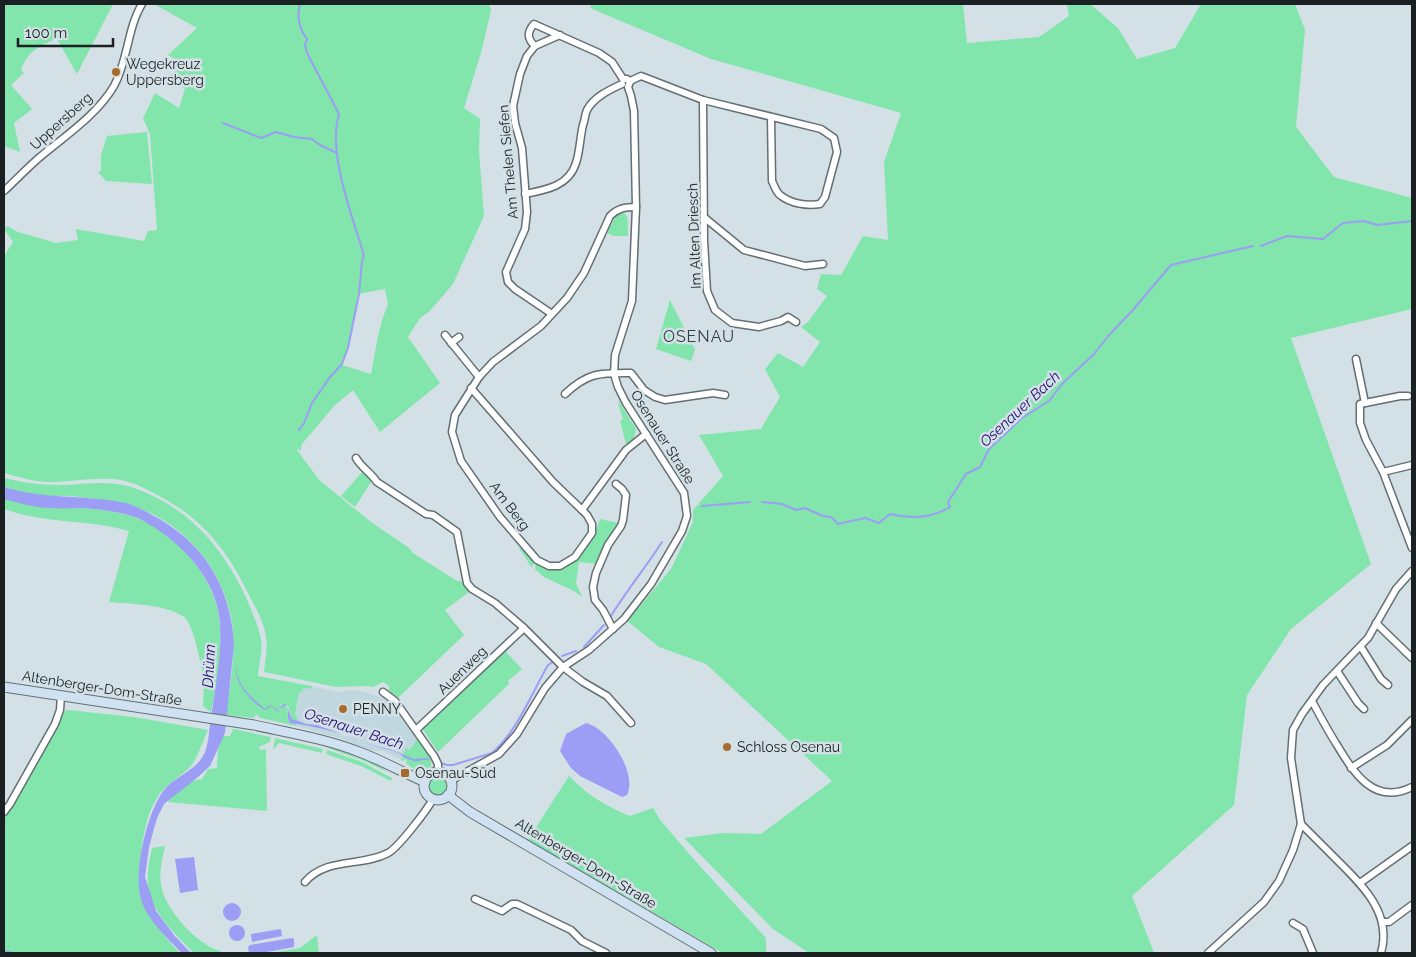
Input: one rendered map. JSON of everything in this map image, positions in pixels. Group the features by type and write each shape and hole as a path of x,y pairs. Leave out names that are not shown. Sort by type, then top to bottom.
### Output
{"main road":[{"name":"Altenberger-Dom-Straße","path":"4,687 232,722 323,740 360,752 425,782"},
{"path":"438,772 450,780 451,789 442,800 433,799 426,793 425,782 429,776 438,772"},
{"name":"Altenberger-Dom-Straße","path":"448,795 470,812 711,953"}],"street":[{"name":"Uppersberg","path":"4,191 88,116 107,96 115,85 135,15 142,4"},
{"name":"Osenauer Straße","path":"450,780 499,754 517,734 545,688 563,666 589,650 624,618 651,584 682,531 687,516 684,493 626,403 614,374 615,355 632,301 636,207 634,111 631,96 626,83 612,62 599,53 534,24 528,34 528,39 535,46"},
{"path":"535,46 560,36"},
{"name":"Am Thelen Siefen","path":"535,46 527,56 520,74 513,106 522,148 527,212 525,228 506,272 508,282 515,289 552,314"},
{"path":"525,194 547,190 561,184 576,164 581,133 588,109 596,98 641,76 703,100 821,129 834,138 837,152 825,198 820,204 800,204 779,195 775,188 772,181 771,118"},
{"name":"Im Alten Driesch","path":"703,100 707,291 715,310 732,323 759,327 782,321 788,317 796,322"},
{"name":"Am Berg","path":"582,510 592,524 592,533 575,557 560,566 549,566 537,560 500,518 461,462 452,432 455,415 479,377 493,362 541,326 567,298 584,273 610,216 616,210 624,207 636,207"},
{"path":"705,218 744,250 806,266 822,264"},
{"path":"445,335 479,377"},
{"path":"451,343 458,337"},
{"path":"1356,359 1365,404"},
{"path":"565,394 577,382 589,376 631,373 644,390 655,397 665,400 713,392 725,395"},
{"path":"712,383 713,392"},
{"path":"472,388 553,482 582,510 626,450 646,434"},
{"path":"1408,396 1360,404 1360,424 1366,440 1383,472 1412,548"},
{"path":"356,458 377,482 457,532 467,583 472,589 495,603 583,682 607,696 631,723"},
{"path":"1383,472 1412,465"},
{"path":"613,629 603,610 595,600 594,587 596,573 608,545 621,526 626,495 616,484"},
{"path":"626,495 634,496"},
{"path":"1208,953 1264,902 1288,863 1301,824 1291,758 1293,730 1312,701 1360,647 1396,589 1412,571"},
{"path":"1376,623 1412,658"},
{"name":"Auenweg","path":"416,730 524,628"},
{"path":"1360,647 1388,686"},
{"path":"1337,671 1364,710"},
{"path":"383,692 395,701 434,756 438,764 438,772"},
{"path":"4,812 55,724 60,710 61,696"},
{"path":"1312,701 1359,779 1374,789 1387,792 1398,792 1412,787"},
{"path":"1351,768 1387,745 1412,720"},
{"path":"305,882 317,871 389,852 428,808 433,799"},
{"path":"1301,824 1360,883 1378,908 1384,933 1381,953"},
{"path":"1360,883 1412,846"},
{"path":"475,898 502,911 512,904 517,904 571,930 582,941 606,953"},
{"path":"1382,922 1389,922 1412,905"},
{"path":"1293,924 1303,929 1313,953"}],"shaded area":[{"path":"312,686 338,692 353,690 365,692 388,700 429,753 432,763 429,769 425,772 418,772 405,763 407,760 394,757 383,751 371,751 345,740 296,726 297,723 300,723 313,726 358,740 364,744 387,749 364,743 357,739 344,734 324,729 317,725 297,721 295,715 299,692 304,688 311,689"}],"green space":[{"path":"4,4 113,4 77,74 57,39 35,50 26,59 21,70 24,73 11,85 32,109 14,123 20,152 4,146"},
{"path":"154,4 489,4 491,10 481,53 464,108 480,119 479,151 484,216 453,284 429,312 420,318 408,337 440,383 380,432 353,390 334,406 302,444 300,451 298,448 297,450 320,481 371,522 409,548 413,553 457,581 461,581 469,592 445,610 464,635 398,698 389,691 389,686 383,682 373,687 336,687 264,672 267,646 264,628 256,608 234,567 203,527 175,505 154,493 121,480 43,482 4,473 4,256 13,242 4,229 7,226 18,232 56,243 78,240 76,229 144,241 148,231 157,230 150,134 143,118 155,93 179,108 185,89 170,75 185,65 168,55 197,28","holes":["385,289 388,304 382,320 371,374 342,365 349,345 358,294"]},
{"path":"592,4 963,4 967,43 1039,37 1069,16 1067,4 1090,4 1118,28 1137,59 1175,48 1201,4 1295,4 1305,30 1296,127 1334,177 1412,198 1412,309 1291,338 1371,564 1291,629 1247,695 1234,805 1132,896 1154,953 809,953 773,929 684,838 723,833 761,834 832,781 706,664 659,647 626,620 671,569 693,522 693,510 723,476 699,435 761,429 780,397 765,369 778,353 803,367 820,342 801,327 808,322 827,296 817,289 821,274 841,275 863,236 888,240 884,162 901,113 711,59 590,8"},
{"path":"147,132 152,184 106,181 98,172 101,171 101,155 107,136"},
{"path":"622,212 628,219 628,236 613,236 607,233 616,215"},
{"path":"670,300 695,350 691,361 656,349"},
{"path":"618,400 636,429 634,438 626,444 620,421 623,419"},
{"path":"363,471 371,482 355,507 341,496"},
{"path":"4,478 43,484 110,483 123,485 157,498 186,516 219,551 245,595 261,638 258,676 312,686 311,689 304,688 302,692 299,692 295,715 297,721 292,719 288,706 284,704 278,710 283,706 287,706 288,717 293,723 297,723 296,726 260,718 256,714 254,718 226,715 233,652 233,631 230,613 225,596 209,564 198,550 171,525 139,508 109,501 37,495 4,487"},
{"path":"4,499 28,504 90,508 126,514 154,526 182,548 204,577 218,609 220,659 211,712 203,706 203,675 193,635 184,617 168,609 158,607 109,602 129,531 113,527 19,514 4,509"},
{"path":"600,519 618,523 598,564 579,562 576,583 582,597 574,591 544,577 535,569 536,561 560,569 569,565 578,558 593,539"},
{"path":"521,547 534,560 532,568 519,548"},
{"path":"505,651 522,669 508,681 509,684 438,752 422,728"},
{"path":"65,711 134,717 208,730 193,764 160,793 154,803 147,820 142,845 140,879 145,905 158,928 180,953 4,953 4,817 7,815"},
{"path":"233,729 271,737 270,742 259,747 260,750 266,749 267,811 168,802 182,786 202,779 208,769 217,768 218,750 222,736 230,736"},
{"path":"275,738 323,749 322,753 279,743 273,750"},
{"path":"417,739 427,751 431,762 431,766 423,772 414,769 406,763 405,759 401,760 406,748 410,750"},
{"path":"329,746 376,764 390,773 362,760 328,748"},
{"path":"327,750 362,762 392,778 391,781 361,766 326,754"},
{"path":"569,776 597,799 630,816 653,808 661,821 697,863 766,938 766,953 723,953 528,840"},
{"path":"438,777 444,780 447,786 444,792 438,795 432,792 429,786 432,780"},
{"path":"165,846 160,878 168,904 178,919 198,939 225,953 194,953 180,940 161,917 149,891 148,875 152,848"},
{"path":"317,935 319,953 271,953 300,948"}],"water":[{"path":"4,487 47,495 121,502 137,507 170,526 186,538 200,552 220,585 232,623 234,644 225,733 210,766 164,804 157,818 149,847 145,877 156,911 174,935 191,953 182,953 158,928 144,907 139,887 140,858 147,827 164,790 197,764 207,747 220,646 220,624 214,597 201,572 183,550 161,532 138,518 103,510 37,507 4,499"},
{"path":"235,665 237,676 242,686 265,709 270,705 278,710 286,704 288,709 286,705 277,711 271,706 265,710 248,696 241,686 237,677"},
{"path":"288,709 292,719 317,725 345,736 315,727 290,723"},
{"path":"586,723 603,733 619,753 628,775 629,786 627,795 622,797 580,776 571,768 560,751 566,734"},
{"path":"360,741 392,750 414,759 428,758 429,760 411,760 396,752 363,743"},
{"path":"194,857 198,890 180,893 175,859"},
{"path":"232,903 238,906 241,912 238,918 232,921 226,918 223,912 226,906"},
{"path":"237,925 245,933 237,941 229,933"},
{"path":"281,929 282,936 252,942 251,934"},
{"path":"294,939 294,947 262,953 249,953 248,947 250,945"}],"waterway":[{"path":"299,430 312,403 330,377 342,364 348,348 359,294 364,256 339,166 336,148 336,130 339,114 307,53 305,45 307,39 299,22 300,4"},
{"path":"223,123 261,138 276,132 312,139 337,153"},
{"name":"Osenauer Bach","path":"1261,246 1287,236 1323,239 1343,223 1364,221 1377,225 1412,221"},
{"name":"Osenauer Bach","path":"762,502 782,504 796,510 805,508 823,516 831,517 838,524 865,518 879,523 890,514 905,517 928,515 943,511 950,507 948,502 966,474 980,467 989,449 1022,418 1049,401 1063,383 1094,354 1171,265 1253,246"},
{"name":"Osenauer Bach","path":"702,506 750,502"},
{"name":"Osenauer Bach","path":"611,616 662,542"},
{"name":"Osenauer Bach","path":"584,647 604,625"},
{"name":"Osenauer Bach","path":"562,656 576,651"},
{"name":"Osenauer Bach","path":"441,763 453,765 492,753 501,745 516,724 548,665 553,662"},
{"path":"4,951 12,953"}],"place":[{"name":"Wegekreuz Uppersberg","path":"116,72"},
{"name":"PENNY","path":"343,709"},
{"name":"Schloss Osenau","path":"727,747"},
{"name":"Osenau-Süd","path":"405,773"}],"district":[{"name":"OSENAU","path":"699,336"}],"water label":[{"name":"Dhünn","path":"209,666"}]}
